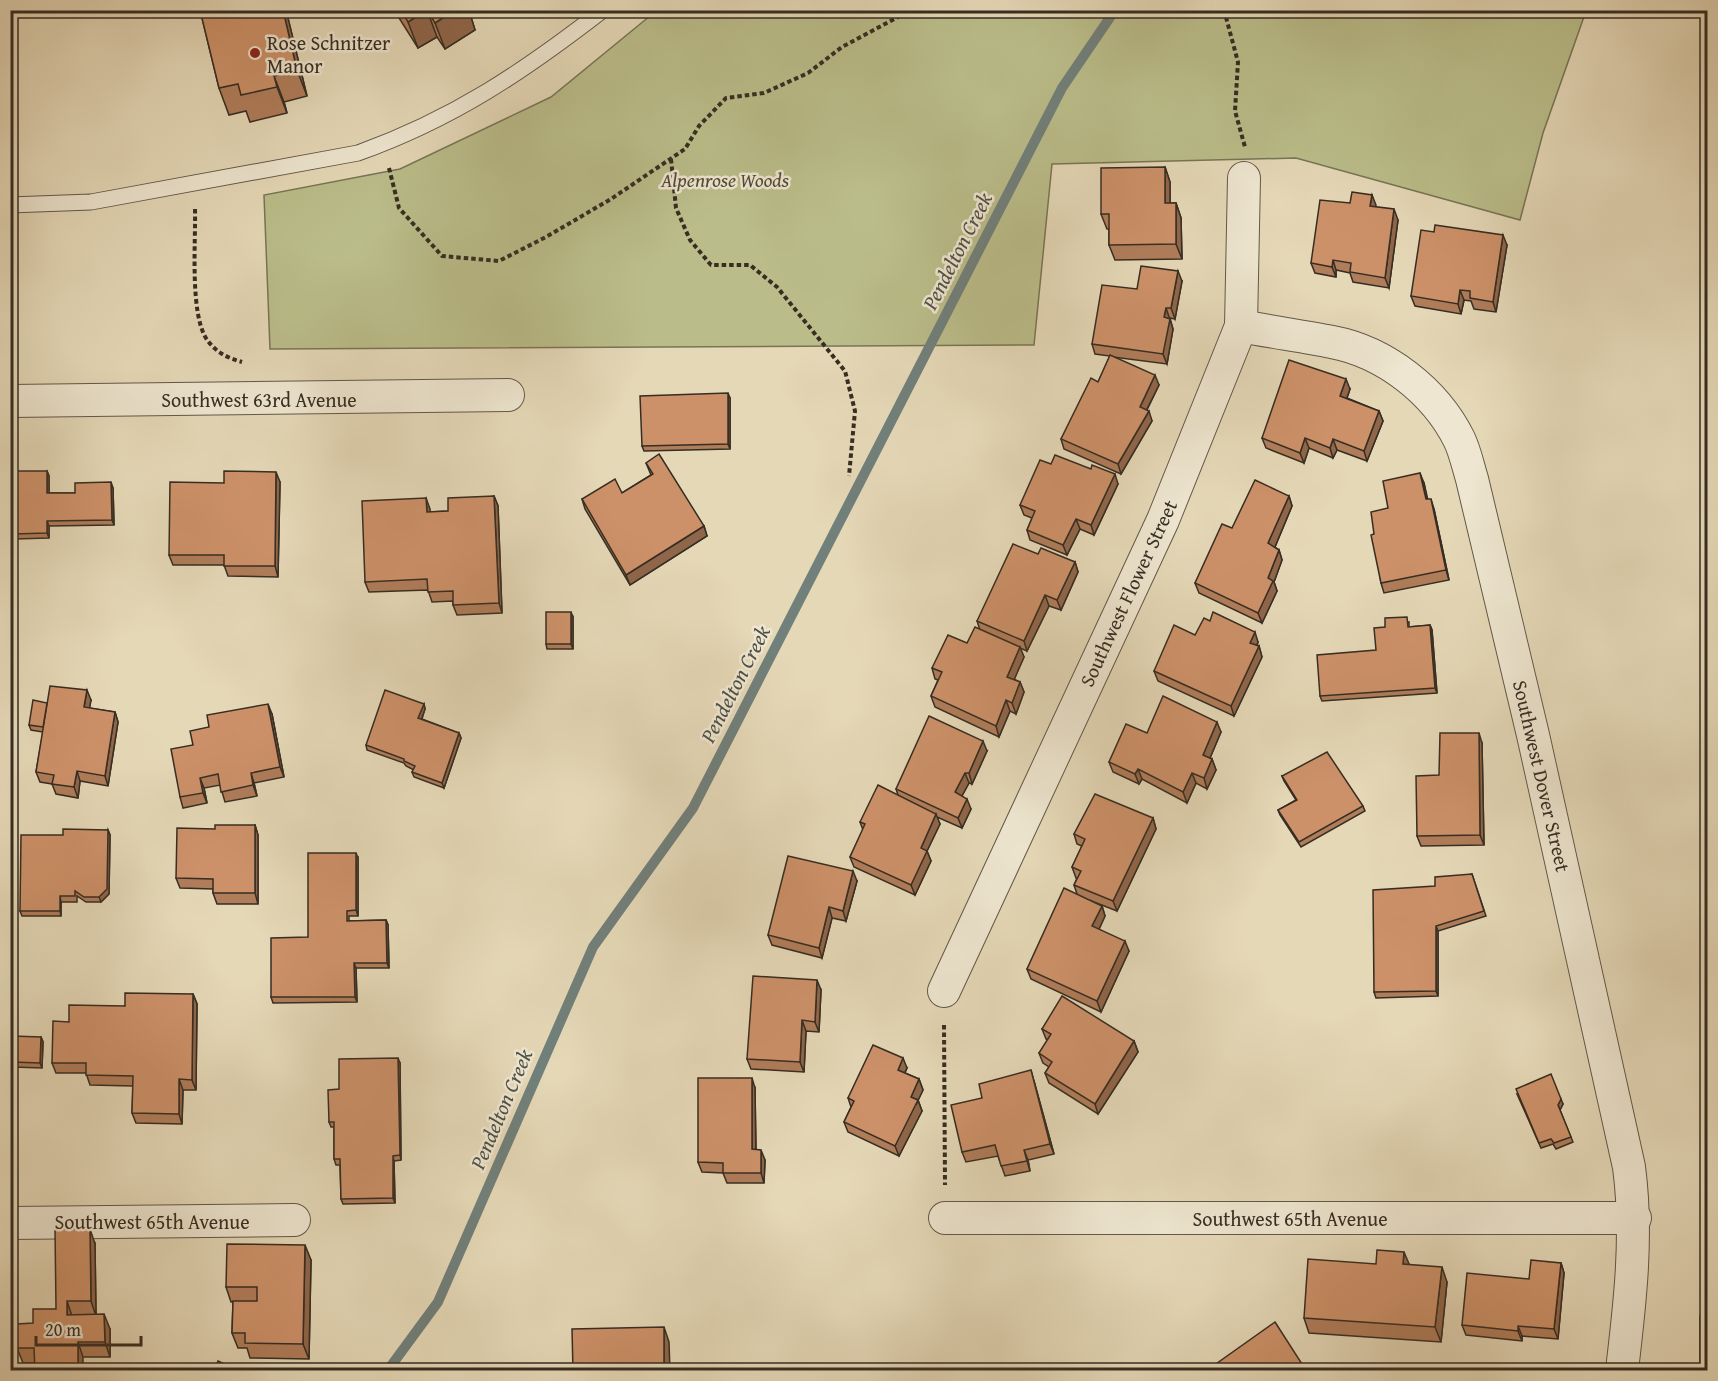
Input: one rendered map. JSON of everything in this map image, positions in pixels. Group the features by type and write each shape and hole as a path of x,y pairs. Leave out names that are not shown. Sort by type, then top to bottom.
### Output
{"street":[{"name":"Southwest Flower Street","path":"944,991 1163,520 1205,421 1241,326 1244,178"},
{"name":"Southwest Dover Street","path":"1241,326 1332,342 1367,353 1397,370 1425,391 1460,440 1472,478 1533,735 1629,1167 1635,1218 1630,1305 1622,1371"},
{"name":"Southwest 63rd Avenue","path":"10,401 508,395"},
{"name":"Southwest 65th Avenue","path":"945,1218 1635,1218"},
{"name":"Southwest 65th Avenue","path":"10,1222 294,1220"}],"lane":[{"path":"10,205 91,202 358,153 383,144 476,100 533,64 603,10"}],"path":[{"path":"383,144 399,208 442,256 499,261 611,199 685,149 699,126 726,98 764,93 808,73 842,47 911,10"},
{"path":"1224,10 1238,62 1235,111 1245,142 1244,178"},
{"path":"671,159 676,208 690,240 711,265 750,265 777,287 844,371 855,411 849,476"},
{"path":"193,184 196,218 195,284 206,340 224,357 251,366"},
{"path":"944,991 945,1218"}],"green space":[{"name":"Alpenrose Woods","path":"656,11 1586,11 1543,133 1520,220 1296,158 1052,164 1034,345 270,349 264,195 400,169 551,97"}],"building":[{"name":"Rose Schnitzer Manor","path":"200,10 283,10 297,70 274,76 277,87 241,95 238,84 219,88"},
{"path":"401,10 427,10 408,22"},
{"path":"427,10 455,10 435,23"},
{"path":"1165,167 1165,203 1176,203 1176,244 1109,245 1109,214 1101,214 1101,168"},
{"path":"1352,192 1372,195 1370,206 1394,209 1385,278 1350,272 1351,263 1333,260 1332,267 1311,263 1320,200 1350,203"},
{"path":"1435,225 1503,235 1493,302 1470,298 1470,291 1460,290 1458,304 1411,296 1421,230 1434,232"},
{"path":"1141,266 1178,271 1171,308 1166,308 1164,317 1170,319 1163,354 1092,344 1102,285 1137,289"},
{"path":"1110,355 1155,375 1140,407 1149,411 1118,464 1061,439 1091,378 1098,382"},
{"path":"1289,360 1346,379 1340,396 1379,411 1364,451 1333,439 1330,448 1305,438 1300,453 1262,438"},
{"path":"728,393 728,444 642,446 640,396"},
{"path":"659,454 704,526 626,575 582,499 615,479 622,493 653,474 646,463"},
{"path":"1055,455 1091,469 1092,465 1115,474 1091,525 1076,519 1063,545 1027,530 1035,511 1020,505 1040,460 1051,464"},
{"path":"12,471 47,471 47,493 75,493 75,483 111,482 112,520 47,521 47,533 13,534"},
{"path":"224,471 276,472 275,566 224,566 224,555 169,555 170,482 224,483"},
{"path":"1420,473 1426,499 1431,499 1446,570 1381,583 1371,535 1374,534 1371,512 1388,508 1383,481"},
{"path":"1255,480 1289,496 1268,543 1279,550 1268,578 1273,581 1258,613 1195,583 1222,524 1232,528"},
{"path":"494,496 499,603 453,605 453,591 428,592 427,579 365,582 362,501 426,498 427,512 448,511 448,498"},
{"path":"1013,544 1038,554 1041,548 1075,562 1057,600 1045,595 1024,641 977,621"},
{"path":"546,612 571,612 571,644 546,644"},
{"path":"1213,612 1255,632 1250,643 1259,646 1231,706 1154,671 1174,625 1195,635 1204,618 1210,621"},
{"path":"1407,617 1408,627 1430,625 1435,688 1320,696 1317,655 1376,650 1374,628 1385,627 1385,618"},
{"path":"975,627 1020,647 1007,677 1020,682 1012,703 1006,700 996,726 931,696 942,672 932,668 948,635 967,643"},
{"path":"50,686 87,690 84,707 115,712 105,776 77,771 74,787 52,784 54,775 36,772"},
{"path":"385,690 424,704 418,718 459,733 442,783 412,772 415,766 404,759 366,745"},
{"path":"1163,696 1217,722 1203,755 1212,759 1204,778 1192,773 1183,792 1138,769 1135,774 1109,762 1126,724 1147,733"},
{"path":"33,700 47,703 43,727 29,725"},
{"path":"268,704 280,767 251,773 253,785 221,792 218,774 200,778 203,793 180,797 171,749 193,745 190,731 209,727 207,715"},
{"path":"929,716 983,741 969,773 965,773 955,792 967,799 958,818 896,789"},
{"path":"1440,733 1479,733 1480,835 1417,836 1416,776 1439,775"},
{"path":"1327,752 1363,806 1299,842 1278,810 1297,800 1282,776"},
{"path":"878,785 936,814 921,848 927,851 911,885 850,857 865,824 860,822"},
{"path":"1095,794 1153,818 1113,901 1074,885 1081,871 1072,867 1085,839 1074,834"},
{"path":"215,825 255,825 255,893 213,893 213,879 176,878 177,828 215,829"},
{"path":"63,829 108,830 107,889 99,897 84,897 75,891 75,896 60,896 60,911 20,911 21,835 63,835"},
{"path":"308,853 356,853 356,910 347,911 347,921 386,920 387,963 354,963 355,997 271,997 271,938 308,937"},
{"path":"788,856 853,871 843,911 829,907 819,948 768,935"},
{"path":"1472,874 1484,911 1436,926 1436,991 1374,992 1373,890 1435,886 1435,877"},
{"path":"1064,888 1102,906 1092,926 1125,941 1097,1001 1027,969"},
{"path":"753,976 817,980 815,1022 802,1020 800,1062 747,1059"},
{"path":"125,993 193,994 192,1080 179,1079 179,1114 132,1113 133,1076 86,1075 86,1063 52,1063 53,1021 69,1022 69,1005 125,1006"},
{"path":"1062,996 1134,1041 1095,1104 1045,1073 1052,1062 1039,1053 1051,1034 1042,1029"},
{"path":"12,1036 41,1037 40,1063 12,1062"},
{"path":"873,1045 903,1058 898,1070 919,1079 911,1097 918,1100 895,1146 844,1122 854,1101 848,1098"},
{"path":"398,1058 400,1155 393,1156 393,1198 341,1199 340,1159 334,1159 334,1122 329,1122 328,1090 339,1089 339,1059"},
{"path":"1031,1070 1050,1144 1024,1150 1027,1161 1001,1166 995,1145 962,1152 951,1105 982,1098 979,1084"},
{"path":"1551,1074 1561,1099 1558,1105 1571,1137 1554,1143 1551,1139 1539,1143 1516,1089"},
{"path":"698,1078 752,1078 752,1149 761,1150 761,1173 723,1173 723,1163 698,1162"},
{"path":"55,1229 90,1229 91,1301 67,1301 67,1315 104,1314 105,1342 78,1342 78,1371 35,1371 34,1348 17,1348 17,1324 33,1323 33,1309 56,1309"},
{"path":"227,1244 305,1245 303,1344 245,1343 245,1333 232,1333 233,1301 257,1301 257,1287 226,1287"},
{"path":"1377,1250 1404,1252 1403,1264 1442,1267 1435,1327 1304,1318 1308,1259 1376,1264"},
{"path":"1531,1260 1561,1263 1554,1329 1518,1326 1518,1331 1462,1325 1467,1273 1529,1279"},
{"path":"1700,1316 1707,1316 1707,1365 1700,1365"},
{"path":"1275,1322 1302,1364 1292,1371 1206,1371"},
{"path":"664,1327 664,1371 573,1371 572,1329"},
{"path":"218,1361 239,1371 214,1371"}],"waterway":[{"name":"Pendelton Creek","path":"388,1370 438,1302 593,947 693,808 1062,88 1115,10"}],"place":[{"name":"Rose Schnitzer Manor","path":"255,53"}]}
